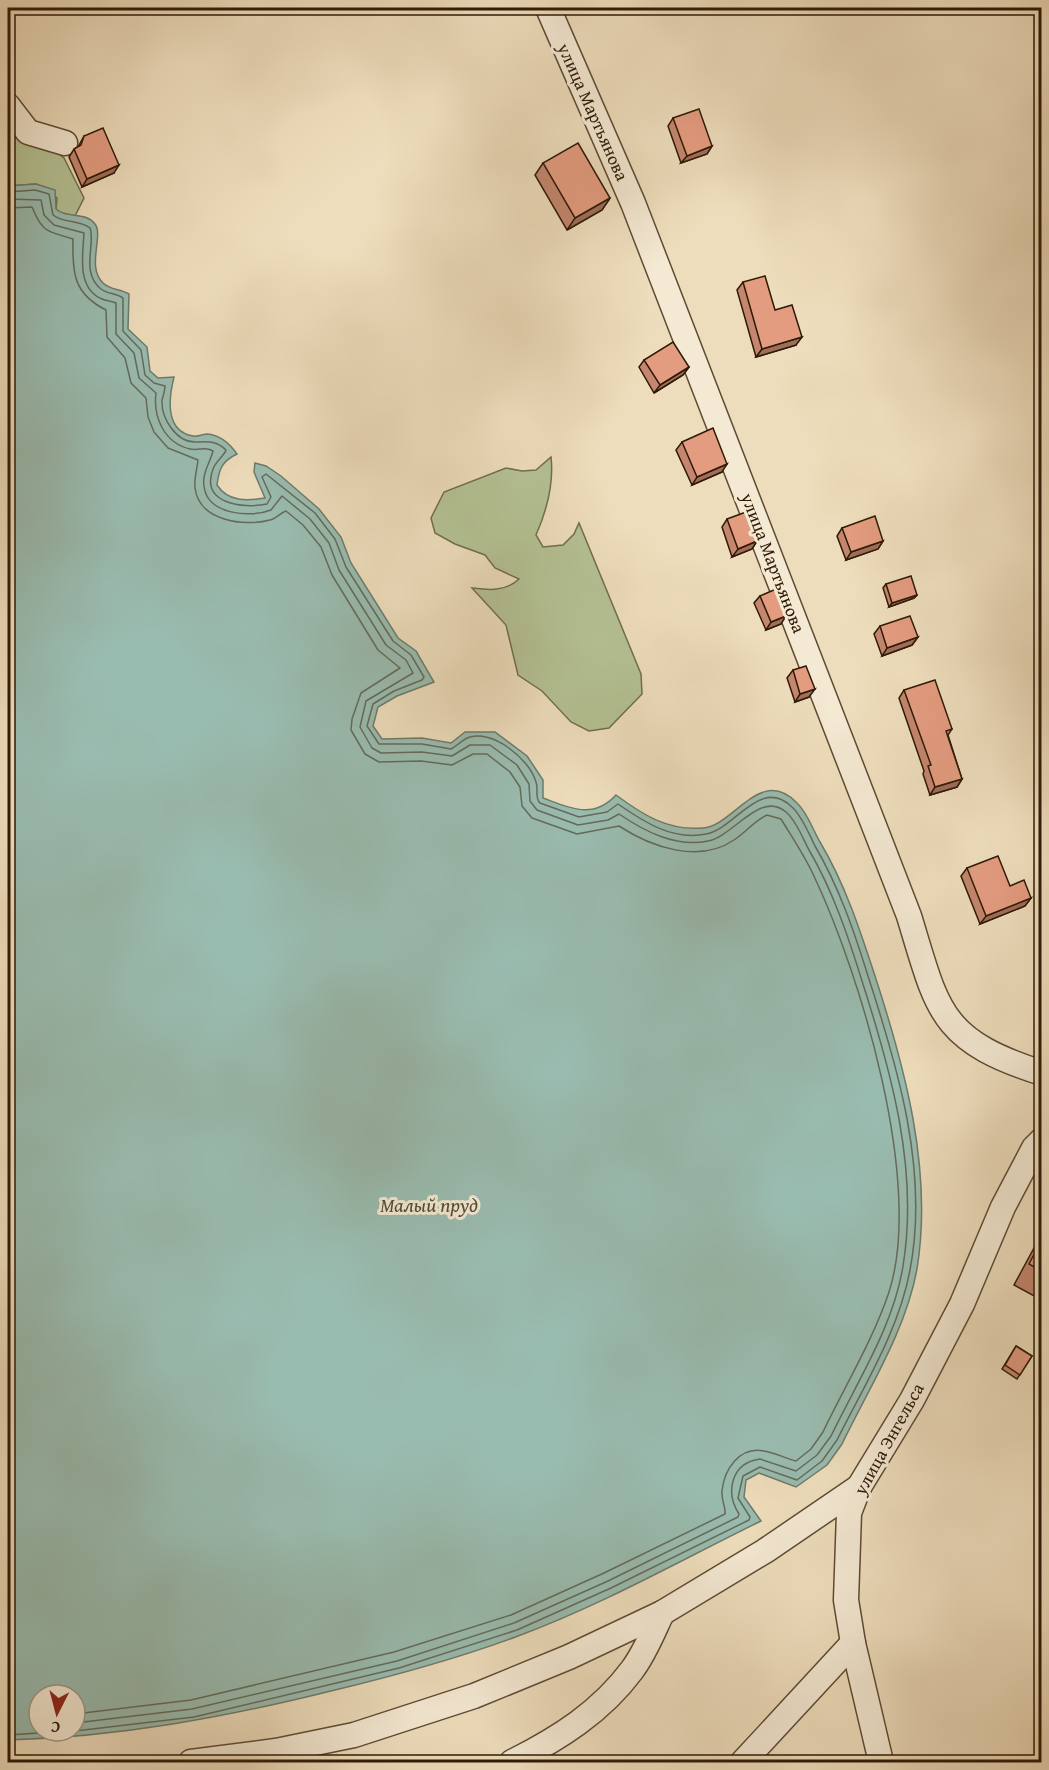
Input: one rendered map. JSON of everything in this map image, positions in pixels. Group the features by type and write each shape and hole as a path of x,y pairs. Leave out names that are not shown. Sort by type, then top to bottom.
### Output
{"street":[{"name":"улица Мартьянова","path":"548,8 633,203 909,916 934,998 957,1031 983,1051 1041,1073"},
{"path":"8,106 28,132 65,143"},
{"name":"улица Энгельса","path":"881,1762 853,1642 846,1600 846,1539 849,1514 859,1487 917,1391 962,1304 1003,1207 1034,1148 1041,1140"},
{"path":"191,1762 276,1751 354,1735 474,1696 568,1657 662,1613 765,1551 859,1487"},
{"path":"512,1762 592,1714 613,1694 633,1669 662,1613"},
{"path":"743,1762 853,1642"}],"green space":[{"path":"8,114 64,158 84,198 75,216 63,215 56,210 57,198 36,184 8,186"},
{"path":"551,457 549,497 536,535 543,547 563,545 574,534 579,523 641,674 642,694 609,728 589,731 571,722 542,691 518,675 506,625 472,588 502,588 519,579 495,568 485,555 455,544 435,533 431,518 444,492 506,468 522,471 536,470"}],"water":[{"name":"Малый пруд","path":"36,184 55,190 56,209 60,212 81,216 95,224 98,236 95,260 98,276 106,285 129,294 128,329 147,347 150,371 158,378 174,377 170,403 173,420 177,427 193,436 207,434 217,436 237,454 220,470 217,485 221,491 238,499 265,498 254,472 255,463 266,466 281,476 319,509 341,537 351,563 398,638 416,651 434,682 397,696 378,707 373,726 382,739 422,738 451,743 465,732 495,732 527,756 543,780 543,798 572,808 590,810 607,803 616,795 646,815 678,827 703,828 714,825 748,800 771,791 784,793 801,807 844,891 864,942 886,1011 906,1083 919,1157 921,1232 912,1292 896,1336 842,1444 827,1465 796,1487 759,1473 746,1480 744,1497 761,1521 641,1582 518,1636 428,1666 294,1700 173,1724 87,1735 87,1683 27,1683 27,1739 8,1740 8,186"}],"building":[{"path":"699,109 712,146 687,156 673,118"},
{"path":"103,128 119,165 87,179 74,149 81,145 84,136"},
{"path":"578,143 610,198 575,218 543,163"},
{"path":"765,276 775,310 792,305 802,337 762,349 743,282"},
{"path":"673,342 689,367 660,385 644,360"},
{"path":"713,428 727,464 697,477 682,442"},
{"path":"746,512 757,541 738,549 727,519"},
{"path":"875,516 883,541 851,552 842,528"},
{"path":"911,576 917,595 892,603 886,584"},
{"path":"776,589 786,616 771,622 760,596"},
{"path":"910,616 918,637 887,648 880,626"},
{"path":"806,666 815,689 800,694 793,670"},
{"path":"935,680 952,729 946,731 962,779 935,787 928,766 931,765 904,690"},
{"path":"998,856 1010,886 1024,880 1031,898 986,916 967,868"},
{"path":"1041,1241 1041,1271 1029,1264"},
{"path":"1016,1346 1032,1356 1020,1375 1005,1365"}]}
